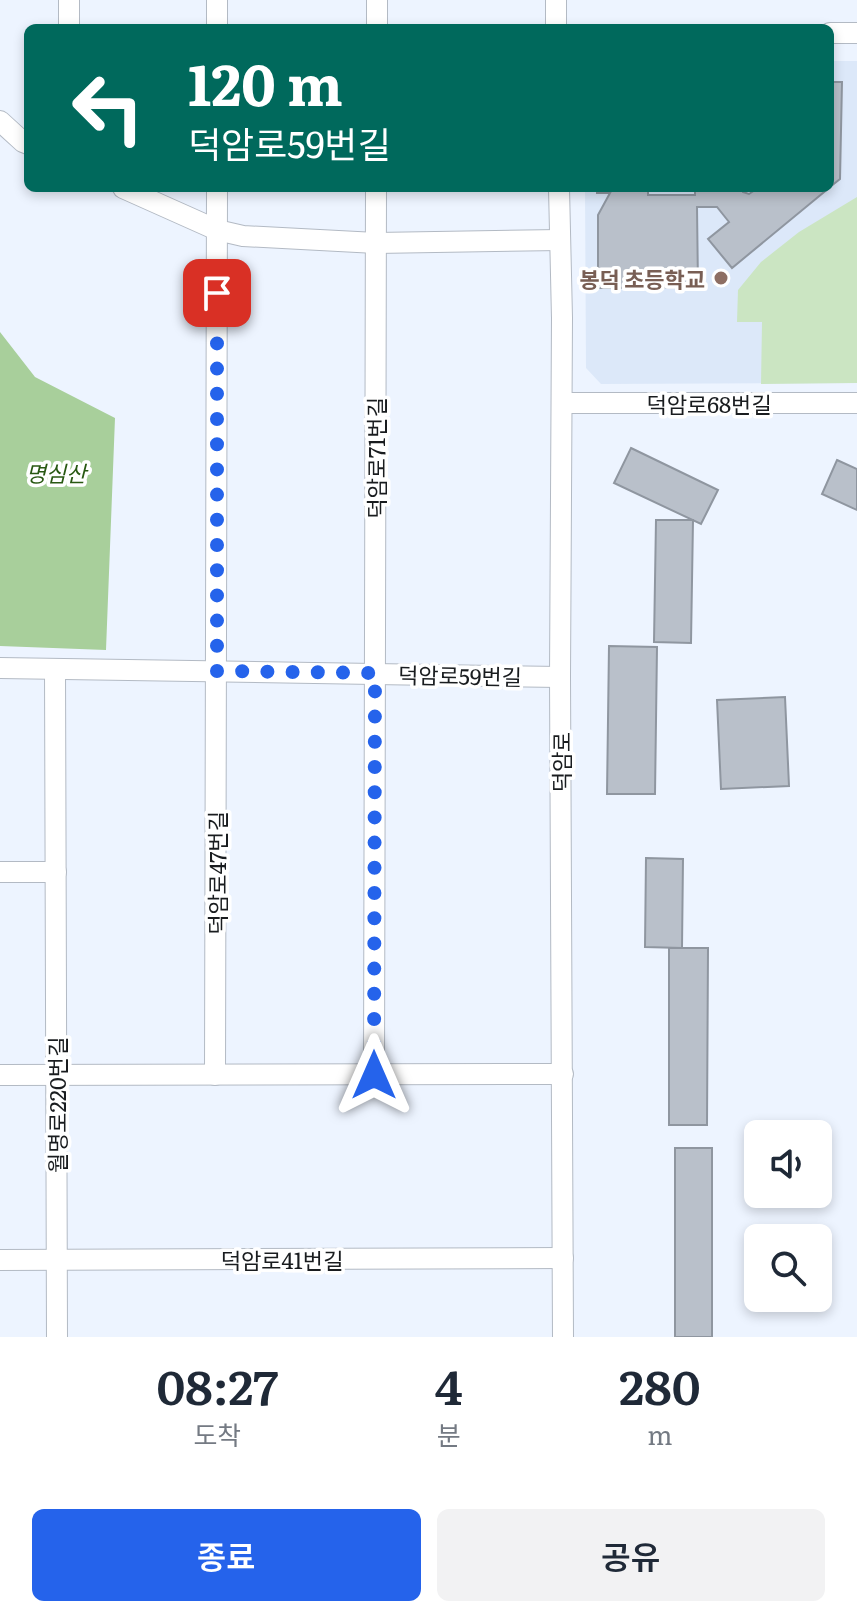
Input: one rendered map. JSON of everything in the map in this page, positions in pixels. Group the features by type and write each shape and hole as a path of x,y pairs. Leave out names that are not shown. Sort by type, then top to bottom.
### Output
{"street":[{"path":"69,0 69,24"},
{"path":"217,0 217,24"},
{"path":"377,0 377,24"},
{"path":"556,0 556,24"},
{"path":"834,33 857,33"},
{"path":"0,121 24,142"},
{"path":"132,192 217,230 243,236 376,243 560,240"},
{"path":"217,192 217,671"},
{"name":"덕암로71번길","path":"375,673 376,192"},
{"name":"덕암로","path":"559,192 563,1337"},
{"name":"덕암로68번길","path":"562,403 857,403"},
{"name":"덕암로59번길","path":"0,668 560,677"},
{"name":"월명로220번길","path":"55,669 57,1337"},
{"name":"덕암로47번길","path":"215,1075 217,671"},
{"path":"374,1075 375,673"},
{"path":"0,872 56,872"},
{"path":"0,1075 563,1074"},
{"name":"덕암로41번길","path":"0,1260 563,1258"}],"shaded area":[{"name":"봉덕 초등학교","path":"834,61 857,61 857,383 601,384 586,368 585,192 834,192"}],"green space":[{"path":"857,197 857,383 761,384 762,322 737,322 738,290 761,262 799,232"},
{"name":"명심산","path":"0,332 35,377 115,418 106,650 0,646"}],"building":[{"path":"834,82 842,82 840,179 834,184"},
{"path":"648,192 648,195 695,195 695,192 824,192 732,268 708,239 729,222 717,207 697,207 698,287 598,288 598,215 610,193 597,193"},
{"path":"631,448 718,490 701,524 614,483"},
{"path":"837,460 857,469 857,510 822,494"},
{"path":"656,520 693,520 691,643 654,642"},
{"path":"609,646 657,647 655,794 607,794"},
{"path":"785,697 789,786 721,789 717,700"},
{"path":"646,858 683,859 682,948 645,947"},
{"path":"669,948 708,948 707,1125 669,1125"},
{"path":"675,1148 712,1148 712,1337 675,1337"}],"place":[{"name":"봉덕 초등학교","path":"721,278"}],"route":[{"path":"217,293 217,671 375,673 374,1075"}]}
